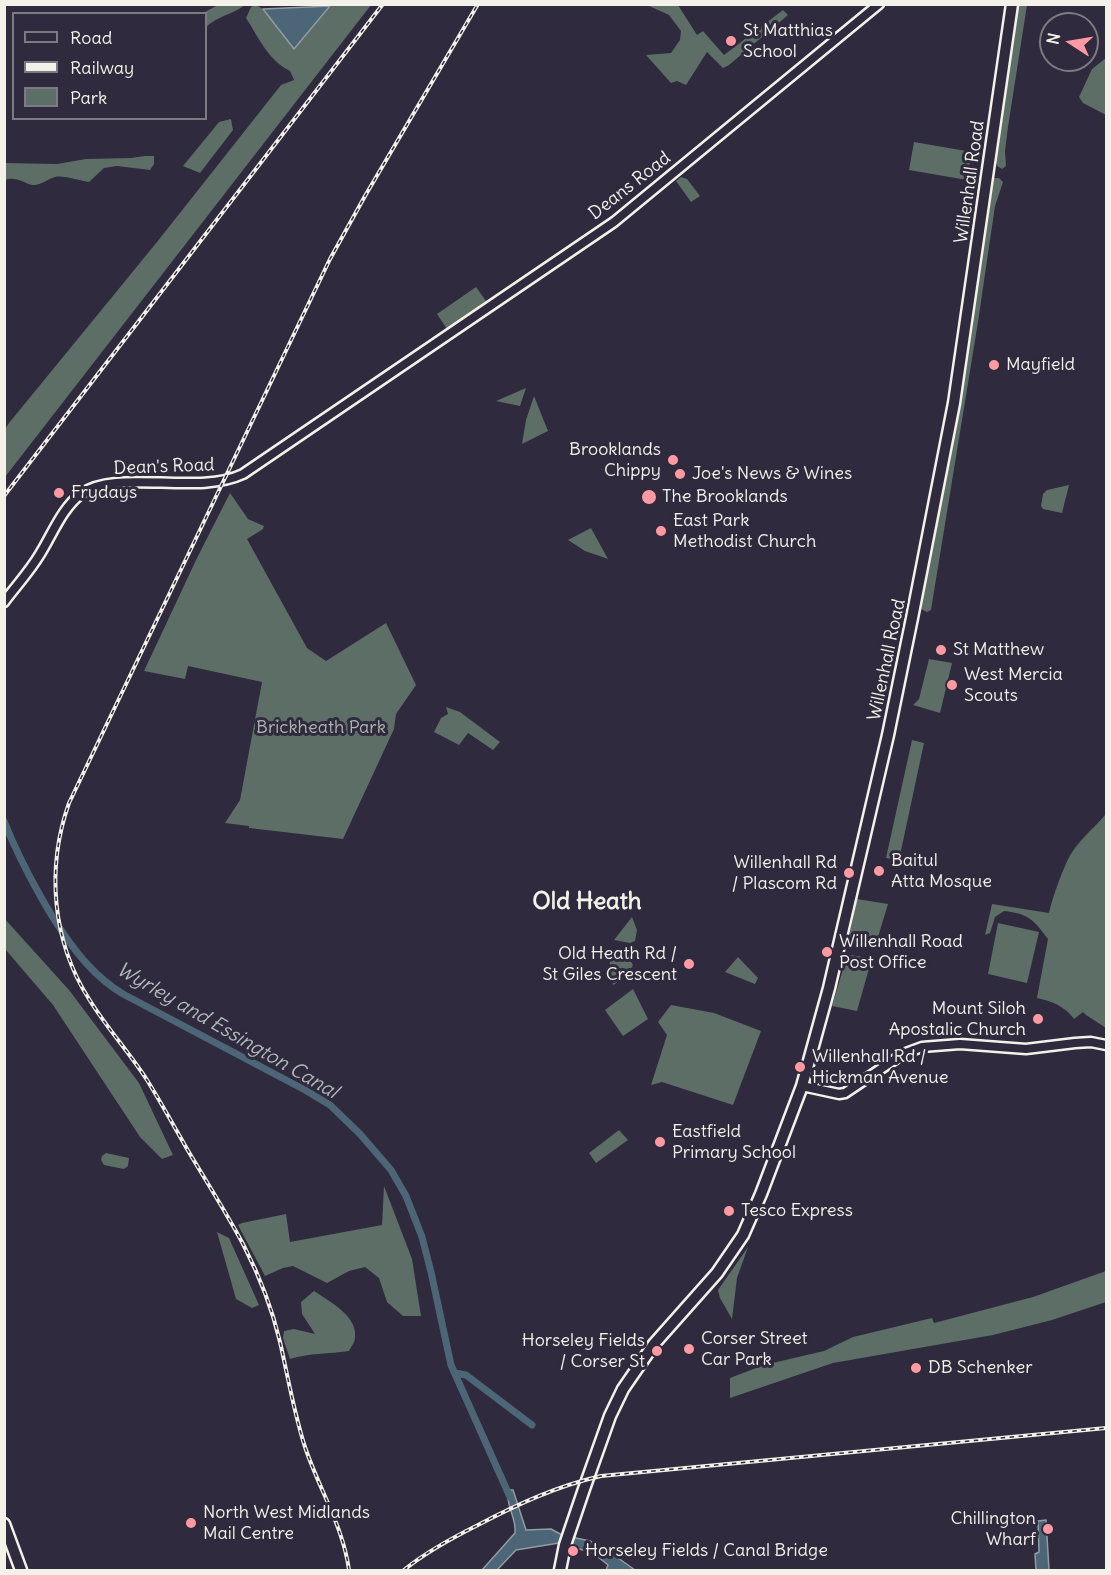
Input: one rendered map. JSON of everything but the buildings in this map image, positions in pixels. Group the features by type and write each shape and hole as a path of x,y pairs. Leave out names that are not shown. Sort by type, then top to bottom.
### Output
{"main road":[{"name":"Willenhall Road","path":"560,1570 569,1532 610,1416 623,1389 654,1344 728,1259 748,1226 802,1086 829,988 888,735 954,403 1012,4"},
{"path":"4,1524 21,1570"}],"street":[{"name":"Deans Road","path":"388,376 614,222 879,4"},
{"name":"Dean's Road","path":"4,602 81,494 96,487 114,483 174,485 231,479 243,474 388,376"},
{"path":"802,1086 839,1094 844,1093 903,1054 922,1047 960,1044 1026,1049 1091,1042 1107,1045"}],"green space":[{"path":"218,4 245,5 207,26 207,12 205,12"},
{"path":"256,5 263,9 294,49 332,5 371,5 5,477 5,429 9,423 157,242 281,85 294,80 290,71 270,55 246,18 251,7"},
{"path":"647,5 678,5 697,35 703,31 724,55 783,10 788,15 723,68 707,52 686,85 677,81 671,83 646,55 671,53 680,40 681,31 669,15"},
{"path":"1018,5 1027,5 1008,127 1006,166 1002,169 997,166 995,160"},
{"path":"1106,58 1106,115 1083,103 1079,97 1091,72 1099,72 1099,64"},
{"path":"231,119 233,130 200,173 183,166 219,122"},
{"path":"914,142 972,152 967,180 909,170"},
{"path":"154,156 154,164 150,170 117,166 104,168 89,182 67,177 52,178 35,185 16,179 5,180 5,163 57,164 86,159"},
{"path":"681,177 687,179 700,196 691,202 676,181"},
{"path":"994,178 999,178 1003,182 995,206 931,610 927,612 921,609 970,328 991,183"},
{"path":"476,287 486,301 447,329 437,314"},
{"path":"526,388 520,406 496,401"},
{"path":"534,396 548,431 522,444 526,420"},
{"path":"1069,485 1062,513 1043,509 1041,506 1043,494 1047,490"},
{"name":"Brickheath Park","path":"230,493 248,519 264,526 247,539 307,648 326,661 386,623 416,685 396,714 394,729 343,839 225,823 240,800 262,682 188,666 185,679 144,671"},
{"path":"591,528 608,559 585,551 568,540"},
{"path":"929,659 952,663 940,713 913,705 919,699"},
{"path":"446,707 460,712 500,742 493,750 468,733 459,745 434,732 441,718 448,714"},
{"path":"912,740 924,743 899,860 886,858"},
{"path":"1106,814 1106,1028 1083,1012 1074,1019 1057,1005 1037,998 1048,939 1030,919 1004,911 995,917 990,933 985,935 992,904 1049,913 1058,882 1071,854"},
{"path":"857,899 888,904 875,947 848,942"},
{"path":"632,917 637,930 635,941 630,943 614,940"},
{"path":"4,918 69,990 139,1083 173,1155 162,1159 140,1137 53,1005 5,949"},
{"path":"998,923 1039,932 1027,983 988,974"},
{"path":"608,952 630,960 633,965 627,976 613,985"},
{"path":"849,955 872,958 857,1011 832,1006"},
{"path":"738,957 758,978 755,984 725,972"},
{"path":"633,989 648,1019 623,1036 605,1010"},
{"path":"671,1005 714,1013 761,1031 733,1105 662,1082 651,1085 667,1035 658,1022"},
{"path":"619,1130 628,1140 596,1163 589,1153"},
{"path":"106,1153 129,1158 128,1166 124,1169 104,1165 101,1160"},
{"path":"384,1186 412,1259 421,1316 403,1316 387,1302 379,1278 365,1267 349,1271 327,1283 293,1266 265,1276 238,1225 286,1214 290,1242 382,1225"},
{"path":"217,1232 229,1238 259,1305 252,1308 236,1299"},
{"path":"748,1247 737,1278 732,1319 718,1290"},
{"path":"1106,1271 1106,1302 1052,1320 993,1335 833,1363 730,1398 730,1378 764,1365 824,1351 853,1337 932,1318 934,1323 1033,1297"},
{"path":"314,1291 347,1316 355,1330 354,1341 349,1351 290,1359 283,1338 284,1331 294,1329 315,1334 302,1314 301,1302"}],"water":[{"path":"330,6 294,49 263,9"},
{"path":"508,1490 513,1490 526,1530 551,1529 562,1535 590,1541 635,1570 606,1570 608,1565 593,1553 559,1543 516,1550 497,1570 482,1570 515,1533"},
{"path":"1046,1520 1049,1570 1036,1570 1035,1554 1039,1552 1038,1521"}],"waterway":[{"name":"Wyrley and Essington Canal","path":"4,821 30,877 52,916 76,951 100,977 123,994 330,1105 360,1134 391,1170 406,1196 422,1237 451,1365 510,1497"},
{"path":"455,1373 466,1375 532,1425"}],"railway":[{"path":"4,496 383,4"},
{"path":"349,1570 342,1538 305,1447 277,1329 254,1268 243,1244 153,1089 89,999 67,953 60,929 57,904 55,878 57,853 69,803 330,259 478,4"},
{"path":"404,1570 421,1557 459,1535 508,1510 553,1490 601,1476 1106,1428"}],"place":[{"name":"St Matthias School","path":"731,41"},
{"name":"Mayfield","path":"994,365"},
{"name":"Brooklands Chippy","path":"673,460"},
{"name":"Joe's News & Wines","path":"680,474"},
{"name":"Frydays","path":"59,493"},
{"name":"The Brooklands","path":"649,497"},
{"name":"East Park Methodist Church","path":"661,531"},
{"name":"St Matthew","path":"941,650"},
{"name":"West Mercia Scouts","path":"952,685"},
{"name":"Baitul Atta Mosque","path":"879,871"},
{"name":"Willenhall Rd / Plascom Rd","path":"849,873"},
{"name":"Willenhall Road Post Office","path":"827,952"},
{"name":"Old Heath Rd / St Giles Crescent","path":"689,964"},
{"name":"Mount Siloh Apostalic Church","path":"1038,1019"},
{"name":"Willenhall Rd / Hickman Avenue","path":"800,1067"},
{"name":"Eastfield Primary School","path":"660,1142"},
{"name":"Tesco Express","path":"729,1211"},
{"name":"Corser Street Car Park","path":"689,1349"},
{"name":"Horseley Fields / Corser St","path":"657,1351"},
{"name":"DB Schenker","path":"916,1368"},
{"name":"North West Midlands Mail Centre","path":"191,1523"},
{"name":"Chillington Wharf","path":"1048,1529"},
{"name":"Horseley Fields / Canal Bridge","path":"573,1551"}],"district":[{"name":"Old Heath","path":"587,902"}]}
